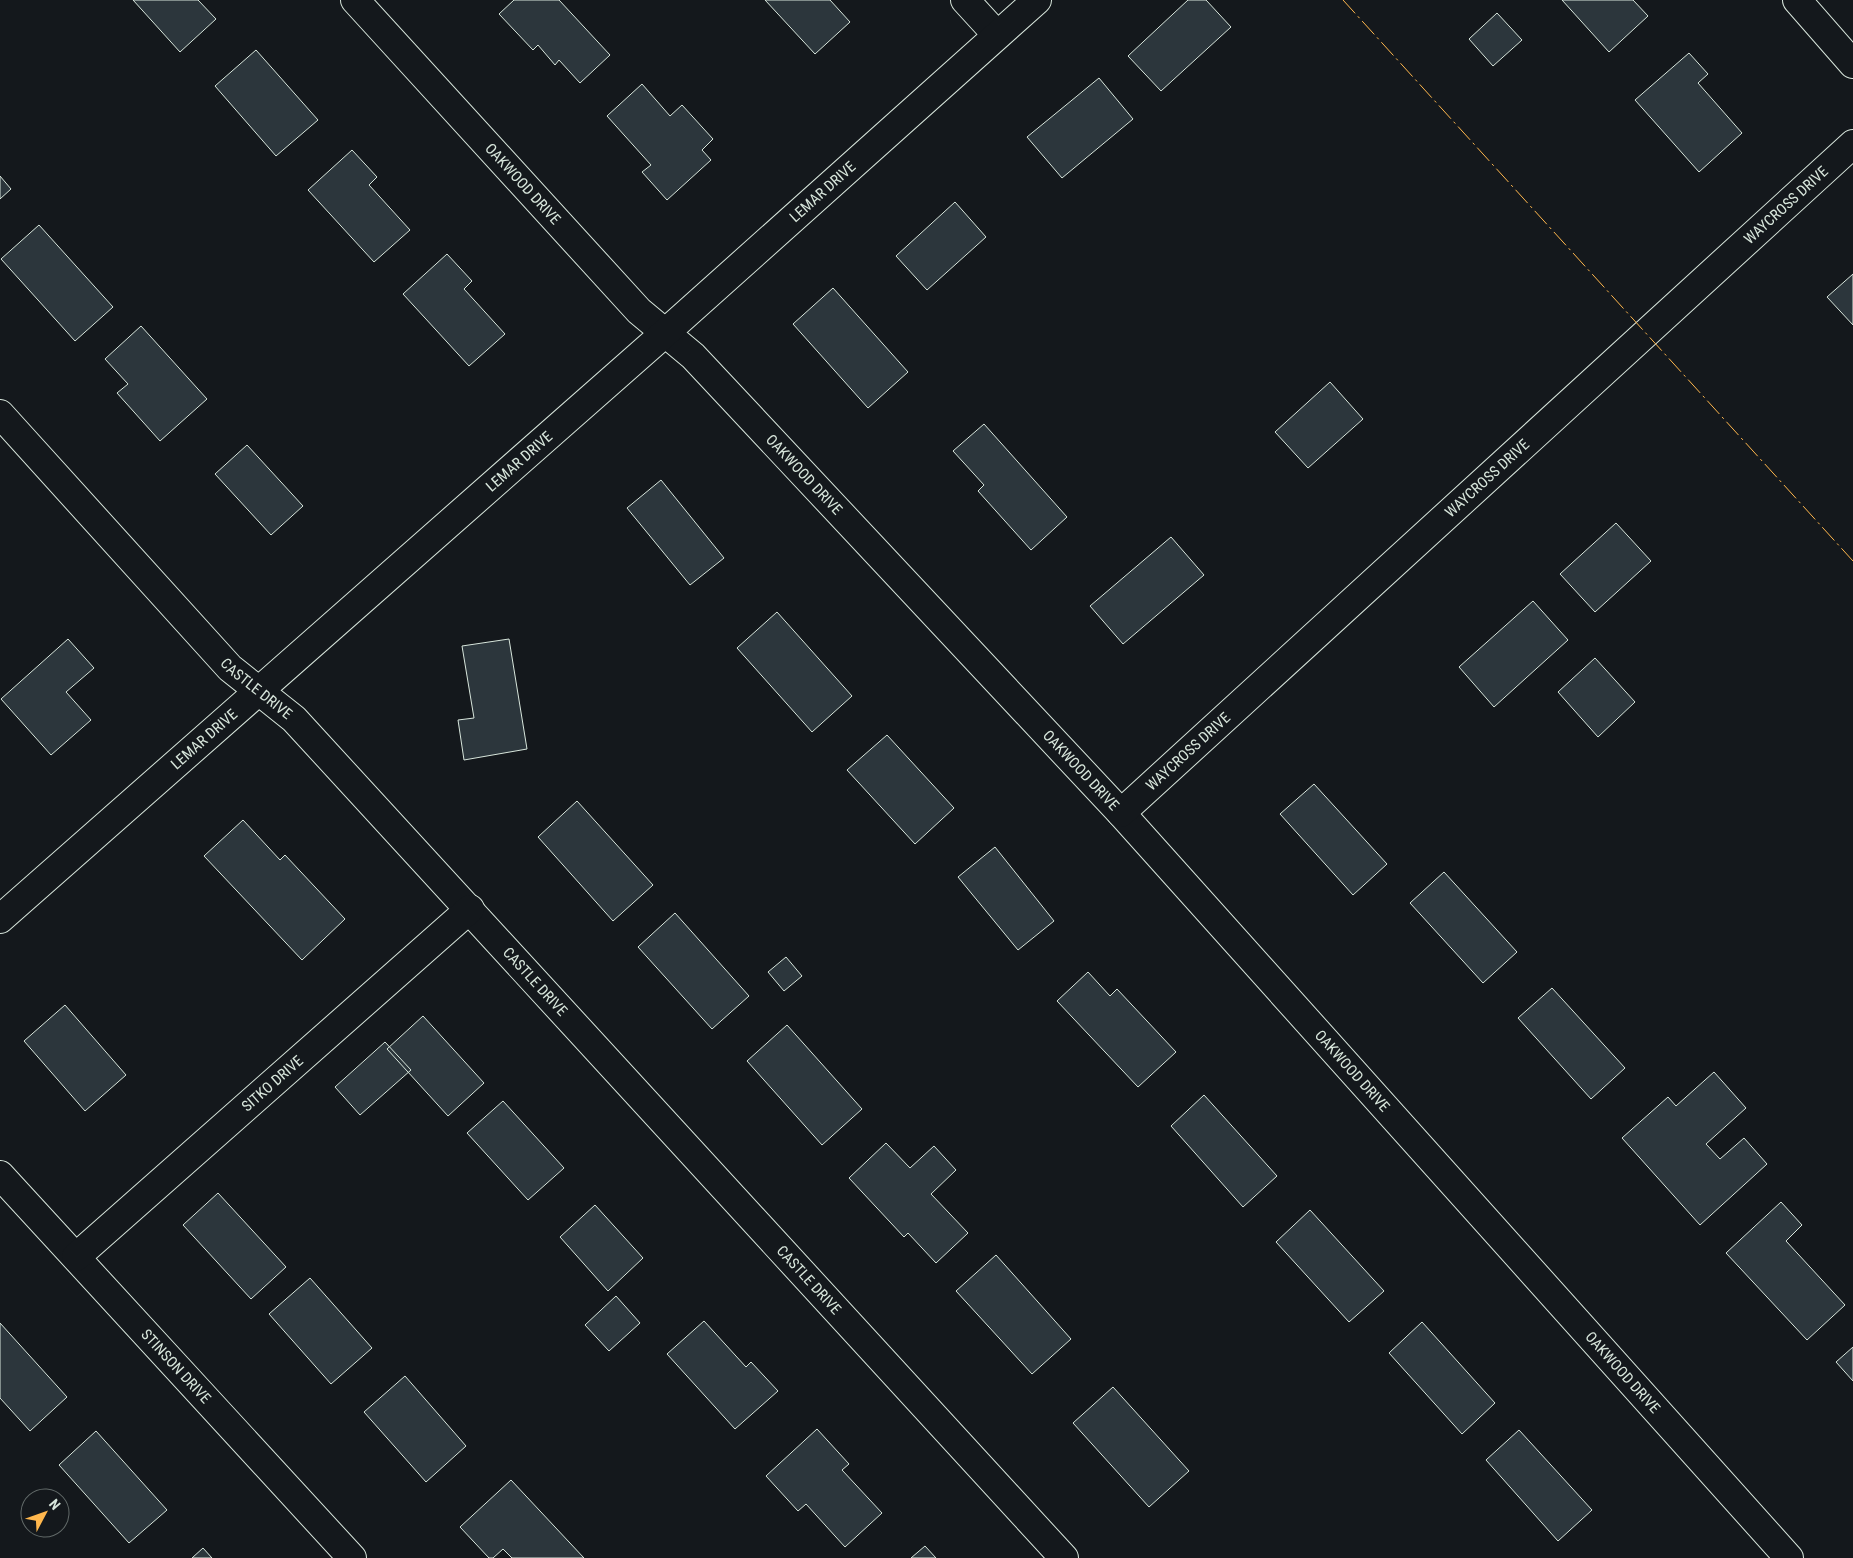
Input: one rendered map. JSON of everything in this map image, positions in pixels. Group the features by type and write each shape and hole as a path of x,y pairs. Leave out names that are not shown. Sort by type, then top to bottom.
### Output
{"street":[{"name":"OAKWOOD DRIVE","path":"355,0 639,311 693,356 1121,813 1789,1558"},
{"path":"965,0 997,35"},
{"name":"LEMAR DRIVE","path":"0,920 260,692 1038,0"},
{"path":"1797,0 1853,64"},
{"name":"WAYCROSS DRIVE","path":"1121,813 1853,144"},
{"name":"CASTLE DRIVE","path":"0,414 230,668 294,719 1064,1558"},
{"name":"SITKO DRIVE","path":"76,1257 470,910"},
{"name":"STINSON DRIVE","path":"0,1175 352,1558"}],"building":[{"path":"133,0 198,0 216,19 180,52"},
{"path":"514,0 559,0 610,55 580,83 559,60 555,65 538,45 533,50 499,14"},
{"path":"765,0 830,0 850,22 815,54"},
{"path":"1188,0 1206,0 1231,27 1161,91 1128,56"},
{"path":"1562,0 1633,0 1648,16 1609,52"},
{"path":"1497,13 1522,40 1493,66 1469,39"},
{"path":"256,50 318,120 276,156 215,86"},
{"path":"1689,53 1708,74 1698,83 1742,133 1699,172 1635,100"},
{"path":"1099,78 1133,119 1062,178 1027,137"},
{"path":"642,84 670,116 682,105 713,139 702,150 711,160 667,200 642,172 651,165 607,116"},
{"path":"352,150 377,177 369,185 410,230 374,262 308,190"},
{"path":"0,176 11,189 0,199"},
{"path":"955,202 986,237 927,290 896,256"},
{"path":"39,225 113,307 75,341 1,259"},
{"path":"447,254 472,281 464,289 505,334 469,366 403,294"},
{"path":"1853,274 1853,325 1827,297"},
{"path":"833,288 908,372 868,408 793,324"},
{"path":"141,326 207,399 160,441 117,393 128,384 105,359"},
{"path":"1330,382 1363,419 1308,468 1275,432"},
{"path":"984,424 1067,517 1031,550 978,491 984,485 953,451"},
{"path":"247,445 303,506 271,535 215,474"},
{"path":"661,480 724,558 690,585 627,508"},
{"path":"1616,523 1651,561 1595,612 1560,574"},
{"path":"1171,537 1204,575 1123,644 1090,606"},
{"path":"1533,601 1568,640 1494,707 1459,667"},
{"path":"777,612 852,696 812,732 737,648"},
{"path":"68,639 94,668 66,692 91,720 51,755 1,699"},
{"path":"509,639 527,749 464,760 458,720 474,718 462,646"},
{"path":"1595,658 1635,702 1598,737 1558,692"},
{"path":"887,735 954,808 915,844 847,770"},
{"path":"1314,784 1387,864 1353,895 1280,814"},
{"path":"577,801 653,885 613,921 538,837"},
{"path":"243,820 280,860 285,855 345,919 302,960 204,856"},
{"path":"995,847 1054,921 1018,950 958,877"},
{"path":"1444,872 1517,952 1483,983 1410,903"},
{"path":"675,913 749,996 712,1029 638,947"},
{"path":"786,957 802,976 784,991 768,972"},
{"path":"1088,972 1110,996 1117,989 1176,1052 1138,1087 1057,1001"},
{"path":"1552,988 1625,1068 1591,1099 1518,1018"},
{"path":"65,1005 126,1075 85,1111 24,1041"},
{"path":"423,1016 484,1083 448,1116 387,1049"},
{"path":"787,1025 862,1109 822,1145 747,1061"},
{"path":"385,1042 411,1070 360,1115 335,1087"},
{"path":"1714,1072 1746,1108 1706,1144 1720,1159 1744,1138 1767,1164 1700,1225 1622,1138 1668,1097 1676,1106"},
{"path":"1204,1095 1277,1176 1243,1207 1171,1126"},
{"path":"503,1101 564,1168 528,1200 467,1133"},
{"path":"886,1143 910,1168 934,1146 956,1170 931,1194 968,1233 936,1263 908,1233 904,1237 849,1178"},
{"path":"218,1193 286,1267 251,1299 183,1225"},
{"path":"1781,1202 1802,1225 1786,1241 1845,1305 1807,1340 1726,1253"},
{"path":"595,1205 643,1258 608,1291 560,1237"},
{"path":"1310,1210 1384,1291 1349,1322 1276,1242"},
{"path":"996,1255 1071,1339 1032,1374 956,1291"},
{"path":"310,1278 372,1348 331,1384 269,1314"},
{"path":"616,1296 640,1323 609,1351 585,1325"},
{"path":"704,1321 746,1367 751,1362 778,1391 735,1429 667,1354"},
{"path":"1422,1322 1495,1403 1462,1434 1389,1353"},
{"path":"0,1323 67,1397 30,1431 0,1398"},
{"path":"1853,1347 1853,1381 1836,1362"},
{"path":"405,1376 466,1446 426,1482 364,1412"},
{"path":"1113,1387 1189,1471 1149,1507 1073,1423"},
{"path":"817,1429 849,1464 842,1470 882,1513 845,1547 806,1504 798,1511 766,1476"},
{"path":"1519,1430 1592,1510 1558,1541 1486,1460"},
{"path":"96,1431 167,1510 129,1543 59,1465"},
{"path":"511,1480 584,1558 512,1558 503,1549 493,1558 489,1558 460,1527"},
{"path":"925,1546 936,1558 911,1558"},
{"path":"203,1548 212,1558 192,1558"}],"power":[{"path":"1343,0 1853,561"}]}
